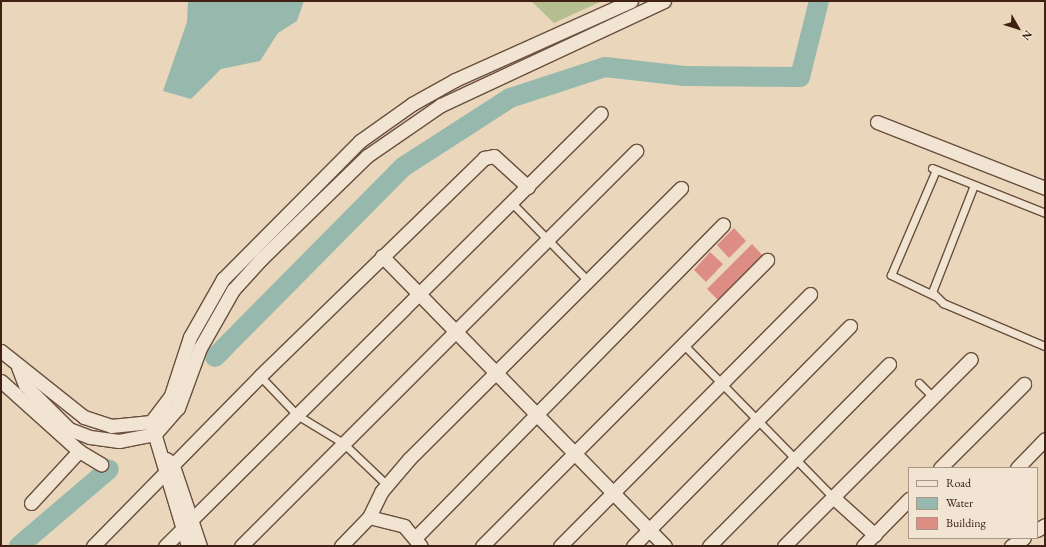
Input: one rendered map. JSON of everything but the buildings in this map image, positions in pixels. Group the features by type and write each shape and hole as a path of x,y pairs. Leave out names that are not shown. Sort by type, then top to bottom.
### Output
{"street":[{"path":"188,546 186,524 167,464 153,428 171,395 190,337 223,279 355,146 412,104 456,80 631,1"},
{"path":"18,367 25,385 69,429 90,437 119,441 153,428 178,408 200,348 233,290 261,259 367,156 441,106 664,1"},
{"path":"165,546 420,296 602,113"},
{"path":"877,122 1045,188"},
{"path":"241,546 636,151"},
{"path":"93,546 167,464 260,376 484,158 494,156 528,187"},
{"path":"341,546 369,517 387,486 494,374 681,188"},
{"path":"369,517 404,526 419,542 535,415 723,225"},
{"path":"382,256 494,374 665,546"},
{"path":"482,546 767,260"},
{"path":"560,546 810,294"},
{"path":"633,546 850,326"},
{"path":"2,352 18,367 36,376 70,408 96,423 153,428"},
{"path":"784,546 834,498 971,359"},
{"path":"709,546 889,364"},
{"path":"1,381 79,451 101,464"},
{"path":"941,467 1024,384"},
{"path":"1018,467 1045,439"},
{"path":"31,503 79,451"},
{"path":"834,498 875,535"},
{"path":"863,546 908,500"},
{"path":"186,524 200,546"},
{"path":"1011,546 1022,539"}],"lane":[{"path":"1045,213 934,169 891,275 1045,346"},
{"path":"935,296 933,285 974,185"},
{"path":"512,203 588,281"},
{"path":"683,344 723,382 794,460 834,498"},
{"path":"260,376 297,415 343,443 387,486"},
{"path":"919,383 933,397"}],"green space":[{"path":"531,1 602,1 554,23"}],"water":[{"path":"188,1 304,1 297,21 278,33 260,61 221,69 191,99 163,91 187,22"}],"waterway":[{"path":"215,357 403,167 510,98 605,67 684,76 800,77 819,1"},
{"path":"19,546 109,469"}]}
